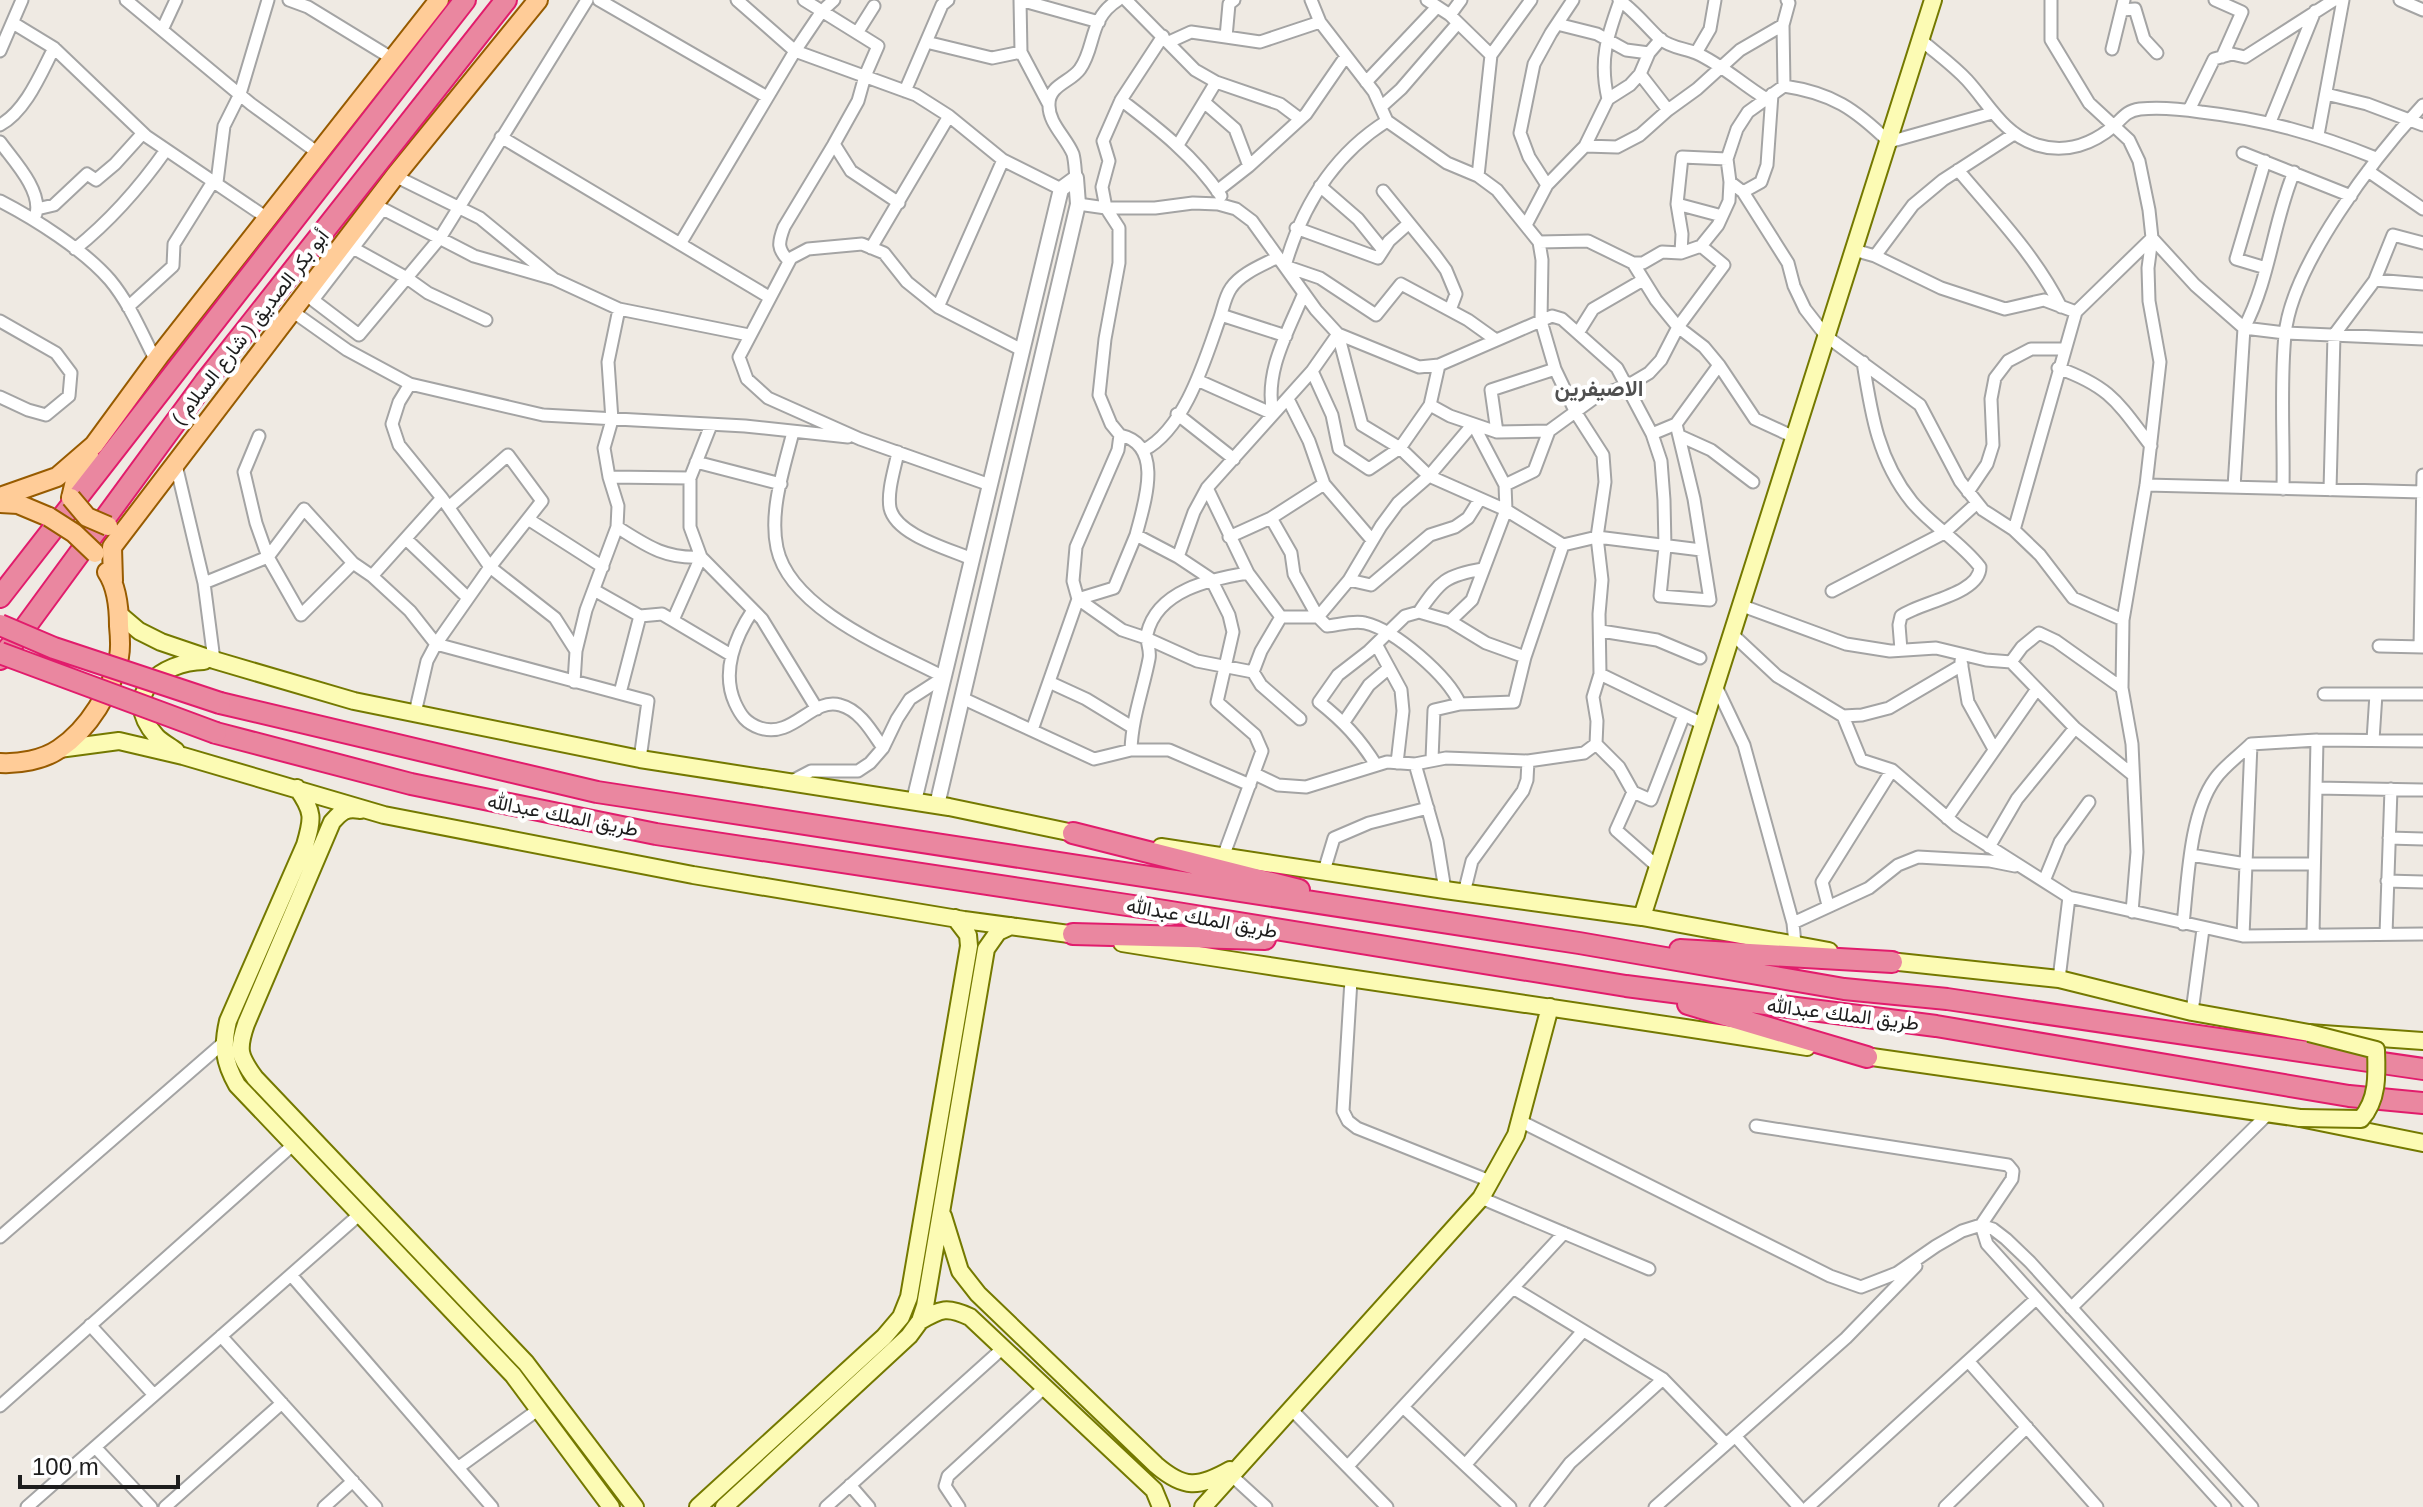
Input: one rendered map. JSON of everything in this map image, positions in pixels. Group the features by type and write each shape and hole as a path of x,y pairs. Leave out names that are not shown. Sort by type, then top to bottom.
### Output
{"highway":[{"name":"( شارع السلام ) أبو بكر الصديق","path":"0,597 465,0"},
{"name":"( شارع السلام ) أبو بكر الصديق","path":"0,656 21,633 205,382 506,0"},
{"name":"طريق الملك عبدالله","path":"0,625 54,648 220,703 597,792 1420,921 1579,943 1844,989 1947,999 2423,1069"},
{"name":"طريق الملك عبدالله","path":"0,656 216,733 411,784 656,834 1140,907 1626,986 1936,1026 2349,1096 2423,1103"},
{"path":"1073,833 1420,921"},
{"path":"1073,934 1332,940"},
{"path":"1579,943 1892,962"},
{"path":"1626,986 1867,1057"}],"main road":[{"path":"135,516 108,526 87,517 71,498 75,481 94,445 156,361 439,0"},
{"path":"59,749 87,722 112,683 120,653 112,547 395,176 536,0"},
{"path":"1642,917 1933,0"},
{"path":"0,500 57,477 94,445"},
{"path":"0,500 49,517 74,533 95,553 113,581"},
{"path":"119,614 139,631 161,642 354,701 640,759 914,801 1073,833 1223,857 1642,917 1892,962 2059,979 2192,1012 2309,1033 2376,1050 2377,1075 2371,1108 2361,1119 2300,1118"},
{"path":"183,756 157,736 143,716 144,695 153,677 169,667 185,661 214,660"},
{"path":"0,770 59,749 119,741 183,756 384,815"},
{"path":"0,763 19,764"},
{"path":"297,788 309,805 312,820 305,845 228,1021 222,1044 225,1064 237,1085 513,1375 611,1507"},
{"path":"635,1507 526,1363 255,1078 241,1059 239,1043 246,1024 332,822 341,811 350,808 693,875 955,918 1867,1057 2300,1118 2423,1143"},
{"path":"698,1507 884,1337 901,1317 909,1297 969,946 968,935 955,918"},
{"path":"724,1507 909,1336 920,1321 986,949 998,932 1011,926"},
{"path":"1203,1507 1481,1198 1516,1135 1550,1007"},
{"path":"2309,1033 2423,1041"},
{"path":"941,1210 960,1271 978,1294 1174,1480 1185,1483 1209,1481 1236,1469"},
{"path":"920,1321 953,1308 970,1317 1154,1490 1161,1507"}],"street":[{"path":"0,51 22,0"},
{"path":"126,0 240,94 318,153"},
{"path":"162,30 176,0"},
{"path":"128,307 173,266 174,244 216,181 224,126 240,94 268,0"},
{"path":"289,0 308,7 393,59"},
{"path":"587,0 440,238 359,335 313,300 383,209 440,238 474,256 554,279 619,309 749,335"},
{"path":"599,0 767,97"},
{"path":"737,0 795,51 905,91 949,116 1003,160 1061,189"},
{"path":"789,261 780,252 778,242 784,227 858,101 878,46 804,0"},
{"path":"680,244 795,51 822,11 834,0"},
{"path":"905,91 945,2 927,0"},
{"path":"937,805 1078,204 1073,155 1051,117 1048,103 1021,52 1020,0 1099,22"},
{"path":"1126,0 1195,70 1216,82 1280,104 1300,119"},
{"path":"1226,37 1229,4 1234,0"},
{"path":"1311,0 1320,22 1366,82 1387,121 1447,163 1478,176 1497,190 1539,242 1542,260 1541,321 1555,369 1576,413 1603,455 1605,482 1597,537 1602,580 1600,674 1593,697 1597,721 1596,744 1619,767 1633,792 1651,800 1684,715"},
{"path":"1381,107 1401,89 1454,19 1461,0"},
{"path":"1478,176 1491,55 1531,0"},
{"path":"1547,185 1529,157 1520,133 1534,64 1573,0"},
{"path":"1696,53 1710,29 1715,0"},
{"path":"2051,0 2051,40 2089,103 2129,140 2139,161 2152,238 2148,268 2149,301 2160,362 2146,485 2123,620 2122,688 2132,744 2137,852 2132,912"},
{"path":"2215,0 2242,12 2222,57"},
{"path":"2189,110 2214,59 2232,54 2245,57 2334,0"},
{"path":"2318,135 2343,0"},
{"path":"2400,0 2423,10"},
{"path":"1048,103 1059,85 1080,69 1092,33 1113,1"},
{"path":"1784,86 1783,25 1791,1"},
{"path":"1608,99 1603,76 1606,41 1624,2 1670,45 1696,53 1769,96"},
{"path":"1366,82 1432,3 1454,19 1491,55"},
{"path":"2112,49 2123,5 2135,9 2144,39 2157,53"},
{"path":"857,33 874,6"},
{"path":"2270,122 2315,11"},
{"path":"1078,599 1114,588 1136,535 1147,490 1144,450 1133,438 1120,435 1111,424 1099,395 1105,339 1119,263 1119,228 1106,208 1102,187 1109,161 1103,141 1121,100 1166,39 1191,32 1260,42 1320,22"},
{"path":"13,23 54,48 143,133 267,218"},
{"path":"1557,24 1597,34 1626,50 1649,53"},
{"path":"1585,146 1617,147 1640,135 1740,50 1783,25"},
{"path":"1526,225 1547,185 1585,146 1608,99 1630,85 1640,74 1649,53 1661,39"},
{"path":"1921,40 1967,80 1992,113 2014,134 2037,145 2065,149 2090,143 2114,126 2128,111 2189,110 2270,122 2318,135 2376,158"},
{"path":"926,42 992,58 1021,52"},
{"path":"0,125 19,108 54,48"},
{"path":"1217,191 1300,119 1346,56"},
{"path":"1640,74 1668,110"},
{"path":"1178,145 1216,82"},
{"path":"1539,242 1588,241 1633,263 1643,263 1662,252 1681,253 1701,246 1729,201 1727,159 1737,129 1748,112 1784,86 1836,99 1866,120 1889,142 1992,113"},
{"path":"2326,94 2367,104 2423,125"},
{"path":"1743,192 1761,182 1767,165 1769,96"},
{"path":"1121,100 1178,145 1206,174 1227,206"},
{"path":"1204,102 1235,129 1249,166"},
{"path":"2283,489 2285,333 2291,307 2316,250 2351,196 2376,158 2423,105"},
{"path":"871,248 949,116"},
{"path":"1144,450 1157,443 1197,380 1225,298 1233,285 1281,262 1296,228 1337,161 1367,133 1387,121"},
{"path":"37,209 54,205 87,174 96,180 143,133"},
{"path":"1875,256 1913,205 1958,170 2014,134"},
{"path":"501,137 769,297"},
{"path":"0,142 32,188 39,204 34,221"},
{"path":"834,144 851,171 899,203"},
{"path":"75,249 116,212 166,150"},
{"path":"2243,153 2351,196"},
{"path":"1681,253 1682,234 1677,204 1682,157 1727,159"},
{"path":"938,307 1003,160"},
{"path":"2265,161 2236,259 2266,268"},
{"path":"1958,170 2030,255 2061,307"},
{"path":"2368,171 2423,209"},
{"path":"2234,487 2244,328 2254,308 2283,197 2294,172"},
{"path":"395,176 480,218 554,279"},
{"path":"914,801 1061,189 1076,178"},
{"path":"1730,182 1743,192 1788,263 1805,309 1826,336 1920,405 1968,492 1983,510 2014,530 2040,555 2073,598 2123,620"},
{"path":"1320,186 1358,219 1383,250"},
{"path":"1383,191 1446,270 1456,294 1450,310"},
{"path":"0,201 75,249 109,279 128,307 156,361"},
{"path":"1078,204 1106,208 1155,208 1193,203 1236,209 1252,221 1338,334 1362,425 1400,448 1429,476 1506,510 1563,545 1597,537 1701,550"},
{"path":"1677,204 1722,216"},
{"path":"1296,228 1378,258 1408,224"},
{"path":"2330,490 2334,335 2374,282 2393,235 2423,243"},
{"path":"2014,530 2076,312 2152,238"},
{"path":"2152,238 2195,285 2244,328 2285,333 2423,339"},
{"path":"990,485 860,439 768,398 747,379 739,357 789,261 808,249 862,244 884,253 907,282 938,307 1022,350"},
{"path":"1430,405 1497,432 1549,431 1597,396 1627,386 1649,373 1661,360 1678,327 1724,265 1701,246"},
{"path":"353,248 428,293 486,320"},
{"path":"1854,250 1875,256 1941,288 2005,309 2044,300 2076,312"},
{"path":"1281,262 1320,278 1376,315 1401,284 1450,310 1496,340"},
{"path":"1633,263 1678,327 1704,347 1719,365 1755,419 1794,437"},
{"path":"1578,333 1593,309 1643,280"},
{"path":"2374,282 2423,284"},
{"path":"1273,414 1269,394 1272,374 1304,293"},
{"path":"574,682 576,651 586,610 617,527 618,506 604,448 612,420 608,362 619,309"},
{"path":"292,311 347,350 410,384 543,415 711,425 860,439"},
{"path":"1221,315 1286,336"},
{"path":"1338,334 1419,367 1439,365 1552,316 1562,319 1617,368 1652,434 1661,461 1665,547 1660,596 1710,600 1694,499 1676,424"},
{"path":"0,321 56,353 71,373 69,396 46,415 0,397"},
{"path":"1178,557 1194,512 1207,488 1312,371 1338,334"},
{"path":"1968,492 1987,464 1993,445 1991,399 1995,378 2008,361 2031,349 2064,349"},
{"path":"1863,362 1873,423 1887,464 1913,502 1976,561 1981,572 1959,591 1901,616 1901,650"},
{"path":"1312,371 1332,415 1339,449 1369,469 1400,448 1430,405 1439,365"},
{"path":"1652,434 1676,424 1719,365"},
{"path":"2058,368 2085,378 2109,392 2151,446"},
{"path":"1497,432 1491,390 1555,369"},
{"path":"1197,380 1273,414"},
{"path":"410,384 399,402 392,424 399,445 446,502 490,567 555,618 576,651"},
{"path":"1288,399 1309,441 1324,484 1372,540"},
{"path":"1177,414 1234,459"},
{"path":"1318,617 1349,580 1398,503 1429,476 1473,424"},
{"path":"1450,621 1472,600 1506,510 1505,485 1473,424"},
{"path":"711,425 690,478 690,527 701,557 753,610 782,649 802,690 817,709"},
{"path":"1505,485 1534,471 1549,431"},
{"path":"793,432 774,517 777,549 792,581 826,612 944,677"},
{"path":"1032,730 1078,599 1073,581 1076,547 1118,450 1120,435"},
{"path":"259,436 244,472 268,557 301,615 353,563"},
{"path":"1680,436 1711,450 1753,482"},
{"path":"898,452 890,508 897,520 910,533 972,559"},
{"path":"372,576 446,502 508,455 542,501 490,567 436,644 427,661 415,713"},
{"path":"696,462 781,484"},
{"path":"176,465 204,583 214,660"},
{"path":"2379,646 2422,647 2423,475"},
{"path":"609,477 690,478"},
{"path":"1229,537 1271,518 1324,484"},
{"path":"2146,485 2423,492"},
{"path":"1207,488 1248,573 1281,617"},
{"path":"1349,580 1371,585 1430,535 1455,527 1468,518 1480,499"},
{"path":"1832,591 1944,533 1977,503"},
{"path":"204,583 268,557 304,509 353,563 410,611 436,644 648,701 640,759"},
{"path":"1271,518 1291,553 1294,574 1318,617 1327,626 1363,622 1388,632 1454,690 1460,704"},
{"path":"528,519 603,567"},
{"path":"617,527 652,549 679,558 701,557"},
{"path":"1136,535 1211,579 1229,615 1233,632 1217,702 1255,735 1262,751 1223,857"},
{"path":"406,539 468,598"},
{"path":"1432,759 1434,710 1460,704 1514,702 1525,657 1563,545"},
{"path":"673,620 701,557"},
{"path":"1419,612 1435,589 1455,574 1483,569"},
{"path":"1131,750 1132,727 1150,655 1146,638 1152,622 1187,588 1211,579 1248,573"},
{"path":"594,590 640,616 662,614 731,655"},
{"path":"1078,599 1112,624 1197,661 1253,672 1261,685 1300,719"},
{"path":"1740,605 1846,644 1901,650 1936,648 1961,659 2011,662 2075,728 2133,775"},
{"path":"753,610 741,628 731,655 728,688 743,719 762,729 785,729 828,703 843,705 865,721 883,748"},
{"path":"1376,765 1362,742 1344,722 1319,702 1338,675 1405,616 1419,612 1450,621 1486,643 1525,657"},
{"path":"620,693 640,616"},
{"path":"1281,617 1318,617"},
{"path":"1253,672 1281,617"},
{"path":"1601,631 1657,640 1700,658"},
{"path":"1731,633 1777,676 1843,716 1861,760 1892,770 1947,818 2069,897 2243,936 2423,934"},
{"path":"2011,662 2022,647 2039,633 2056,641 2122,688"},
{"path":"1376,644 1401,690 1403,711 1397,763"},
{"path":"1843,716 1889,708 1961,659"},
{"path":"1961,659 1968,702 1994,749"},
{"path":"1344,722 1369,685 1389,668"},
{"path":"1600,674 1703,724"},
{"path":"790,782 811,771 858,771 870,763 883,748 910,699 944,677"},
{"path":"1049,682 1086,699 1132,727"},
{"path":"1715,684 1744,745 1793,923 1795,944"},
{"path":"1947,818 2037,689"},
{"path":"2324,694 2423,694"},
{"path":"2373,740 2376,694"},
{"path":"962,698 1094,759 1131,750 1169,750 1278,785 1306,787 1376,765 1415,764 1432,759 1528,761 1584,753 1596,744"},
{"path":"1989,847 2017,799 2075,728"},
{"path":"2313,935 2317,740"},
{"path":"2183,924 2191,855 2201,808 2215,779 2251,744 2317,740 2423,741"},
{"path":"928,744 949,751"},
{"path":"2243,936 2251,744"},
{"path":"1464,893 1472,861 1523,791 1528,761"},
{"path":"1415,764 1428,808 1445,890"},
{"path":"1828,905 1822,882 1892,770"},
{"path":"2316,788 2423,790"},
{"path":"2386,934 2391,789"},
{"path":"1633,792 1616,830 1658,867"},
{"path":"2044,881 2060,842 2089,802"},
{"path":"1324,871 1334,838 1369,823 1428,808"},
{"path":"2389,838 2423,839"},
{"path":"2191,855 2246,864 2314,864"},
{"path":"1793,923 1869,888 1898,865 1918,857 1990,861 2022,867"},
{"path":"2387,881 2423,882"},
{"path":"2059,979 2069,897"},
{"path":"2192,1012 2203,929"},
{"path":"1351,980 1343,1111 1348,1121 1357,1128 1490,1181"},
{"path":"0,1237 222,1044"},
{"path":"2071,1308 2268,1114"},
{"path":"1520,1121 1830,1276 1861,1287 1897,1273 1962,1231 1981,1225 1993,1229 2071,1308 2252,1507"},
{"path":"1756,1126 2008,1165 2013,1171 2012,1179 1981,1225"},
{"path":"0,1406 294,1144"},
{"path":"1481,1198 1649,1269"},
{"path":"32,1505 360,1214"},
{"path":"1981,1225 1987,1244 2225,1507"},
{"path":"1348,1466 1564,1233"},
{"path":"1655,1507 1846,1338 1936,1246"},
{"path":"291,1275 492,1507"},
{"path":"1513,1288 1663,1379 1799,1507"},
{"path":"1808,1507 2036,1299"},
{"path":"90,1325 154,1395"},
{"path":"1466,1464 1583,1331"},
{"path":"221,1336 376,1507"},
{"path":"826,1507 1003,1348"},
{"path":"1969,1362 2097,1507"},
{"path":"1536,1507 1570,1463 1663,1379"},
{"path":"959,1507 945,1486 948,1476 1045,1387"},
{"path":"165,1507 282,1403"},
{"path":"1403,1407 1510,1507"},
{"path":"1290,1408 1387,1507"},
{"path":"459,1467 539,1409"},
{"path":"1945,1507 2027,1427"},
{"path":"95,1447 151,1507"},
{"path":"1236,1469 1266,1507"},
{"path":"324,1507 353,1481"},
{"path":"850,1485 869,1507"},
{"path":"1666,1497 1675,1507"}],"district":[{"name":"الاصيفرين","path":"1599,388"}]}
